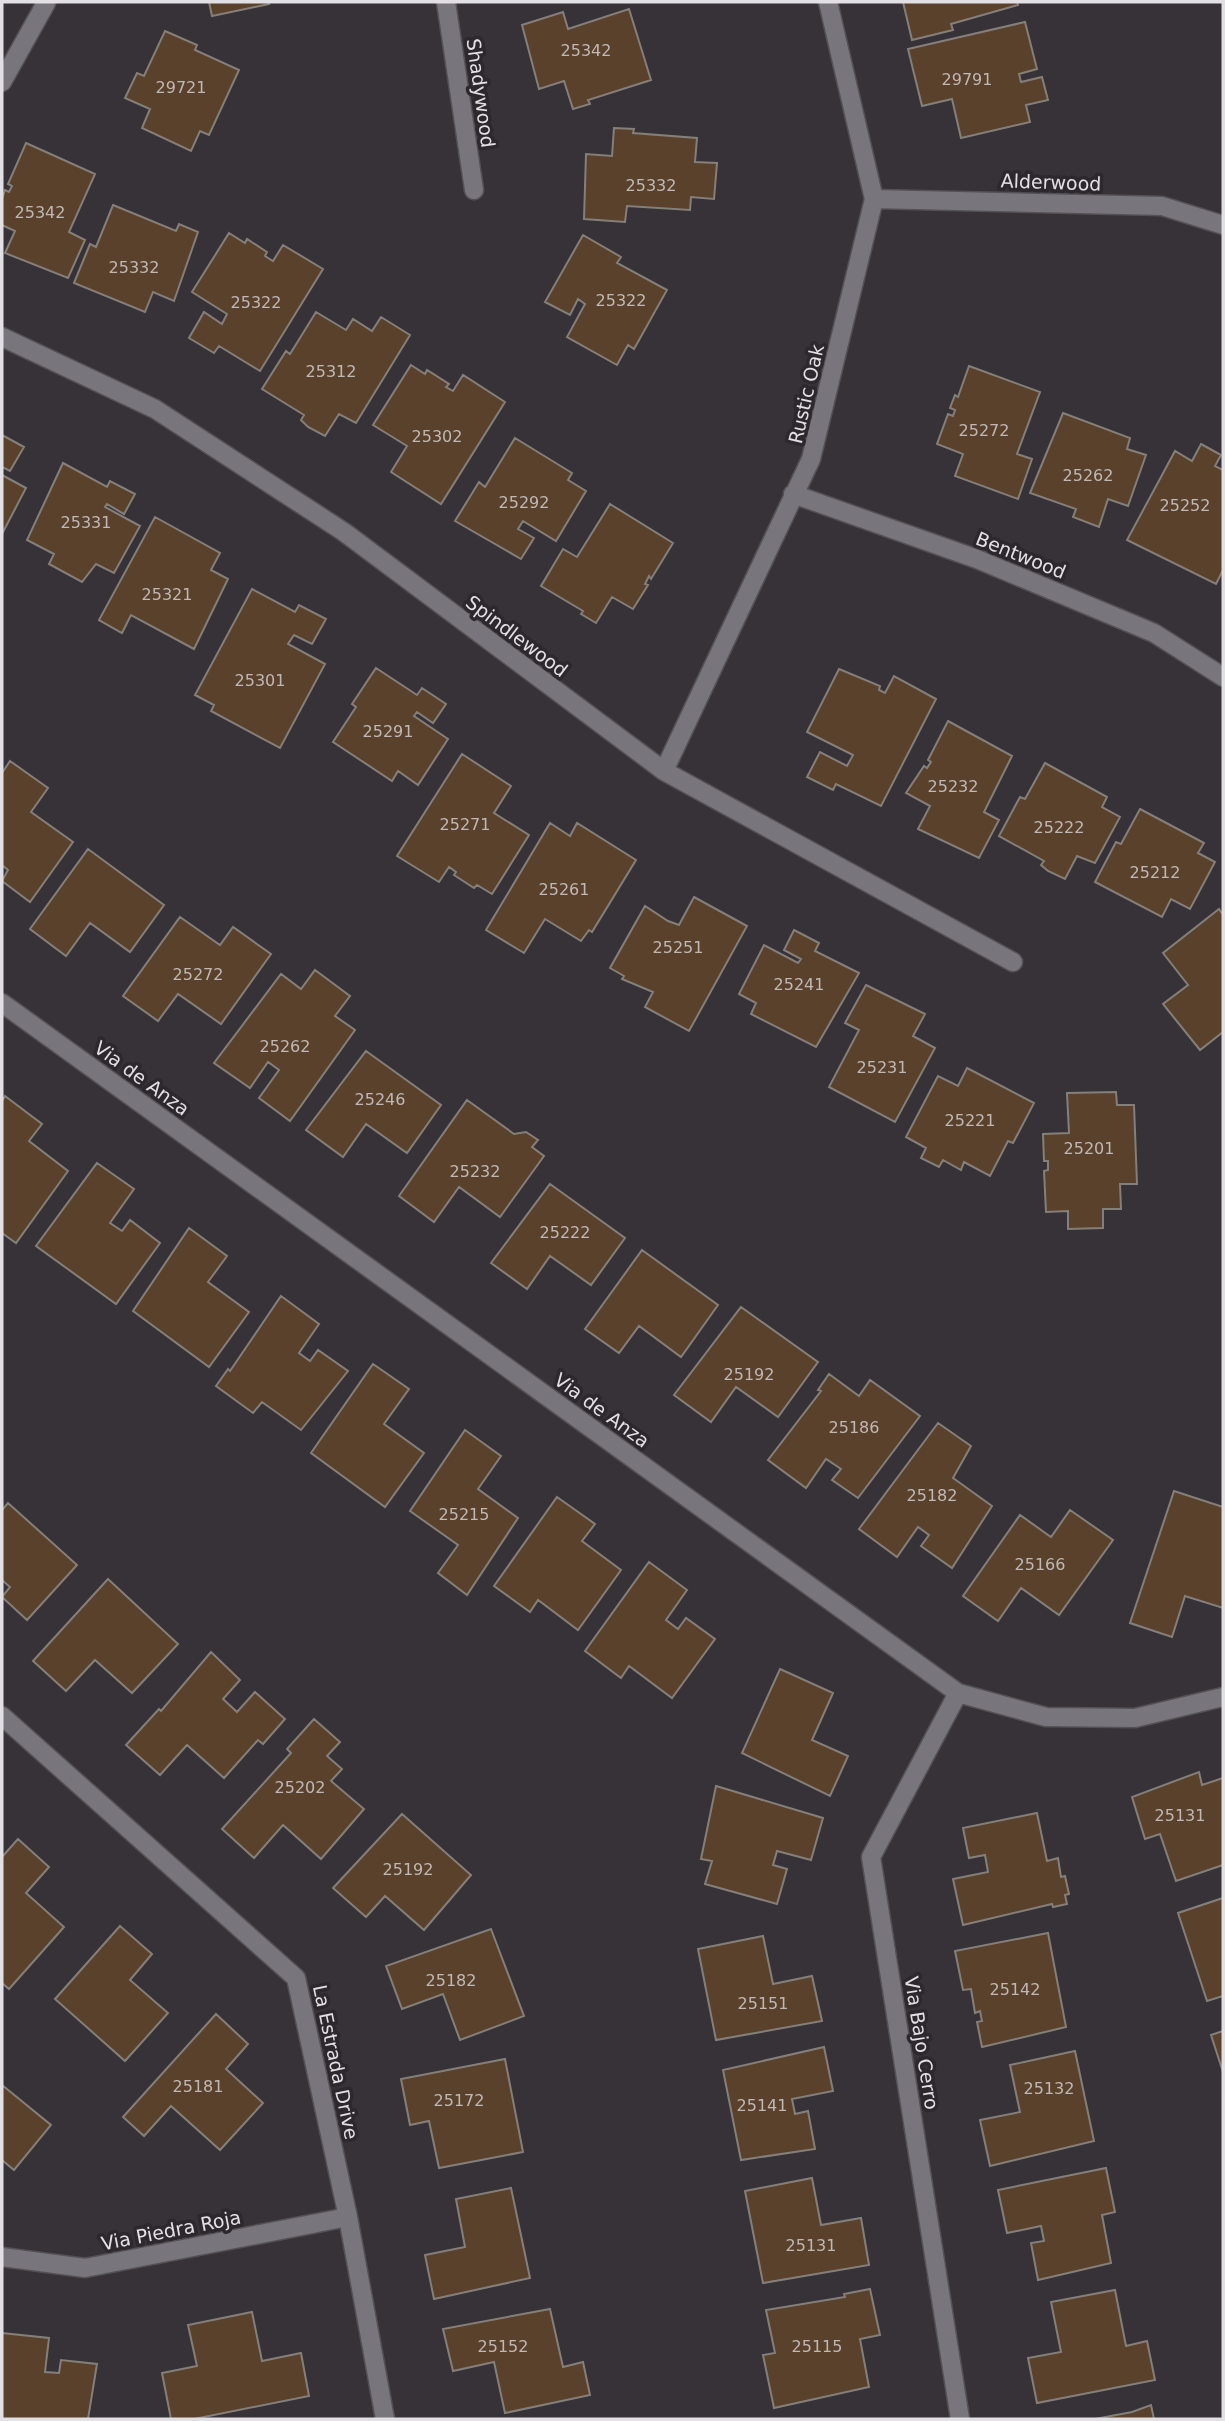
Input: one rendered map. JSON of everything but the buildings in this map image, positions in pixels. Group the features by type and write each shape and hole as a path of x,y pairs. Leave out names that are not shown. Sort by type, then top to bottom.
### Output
{"street":[{"name":"Shadywood","path":"446,2 474,190"},
{"name":"Rustic Oak","path":"664,771 811,459 874,198 828,2"},
{"path":"2,82 46,3"},
{"name":"Alderwood","path":"874,198 1161,206 1223,225"},
{"name":"Spindlewood","path":"2,337 155,409 332,525 664,771 1013,962"},
{"name":"Bentwood","path":"793,494 977,559 1154,633 1223,677"},
{"name":"Via de Anza","path":"2,1003 958,1693 1046,1717 1135,1718 1223,1697"},
{"name":"Via Bajo Cerro","path":"958,1693 871,1857 960,2419"},
{"name":"La Estrada Drive","path":"2,1716 296,1978 348,2217 385,2419"},
{"name":"Via Piedra Roja","path":"2,2257 85,2268 348,2217"}]}
